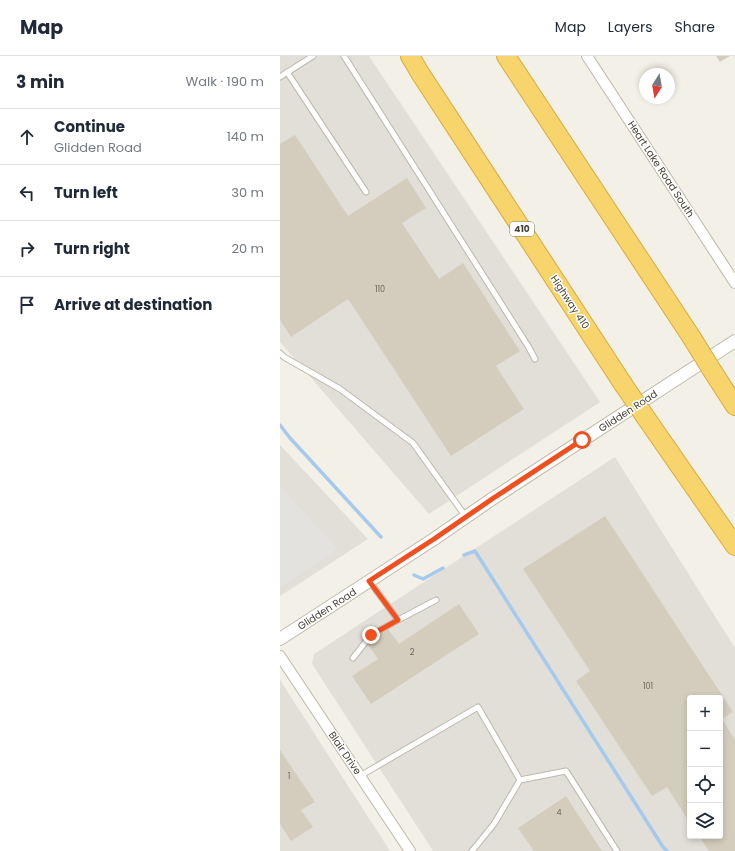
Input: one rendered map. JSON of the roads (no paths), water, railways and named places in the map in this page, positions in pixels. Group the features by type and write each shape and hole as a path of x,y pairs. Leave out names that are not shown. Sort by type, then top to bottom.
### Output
{"highway":[{"path":"403,56 420,73"},
{"name":"Highway 410","path":"410,56 623,384 735,546"},
{"path":"506,56 692,338 735,406"}],"street":[{"name":"Heart Lake Road South","path":"588,56 735,283"},
{"name":"Glidden Road","path":"280,639 735,341"},
{"name":"Blair Drive","path":"280,656 410,851"}],"lane":[{"path":"280,77 313,56"},
{"path":"344,56 535,359"},
{"path":"287,72 366,192"},
{"path":"280,353 284,357 340,389 413,443 466,516"},
{"path":"369,581 398,620"},
{"path":"353,658 371,635 436,600"},
{"path":"360,776 478,707 520,780"},
{"path":"472,851 494,824 520,780 566,771 617,851"}],"waterway":[{"path":"280,425 290,438 381,537"},
{"path":"464,555 475,551 663,847 667,851"},
{"path":"414,575 423,579 443,568"}]}
